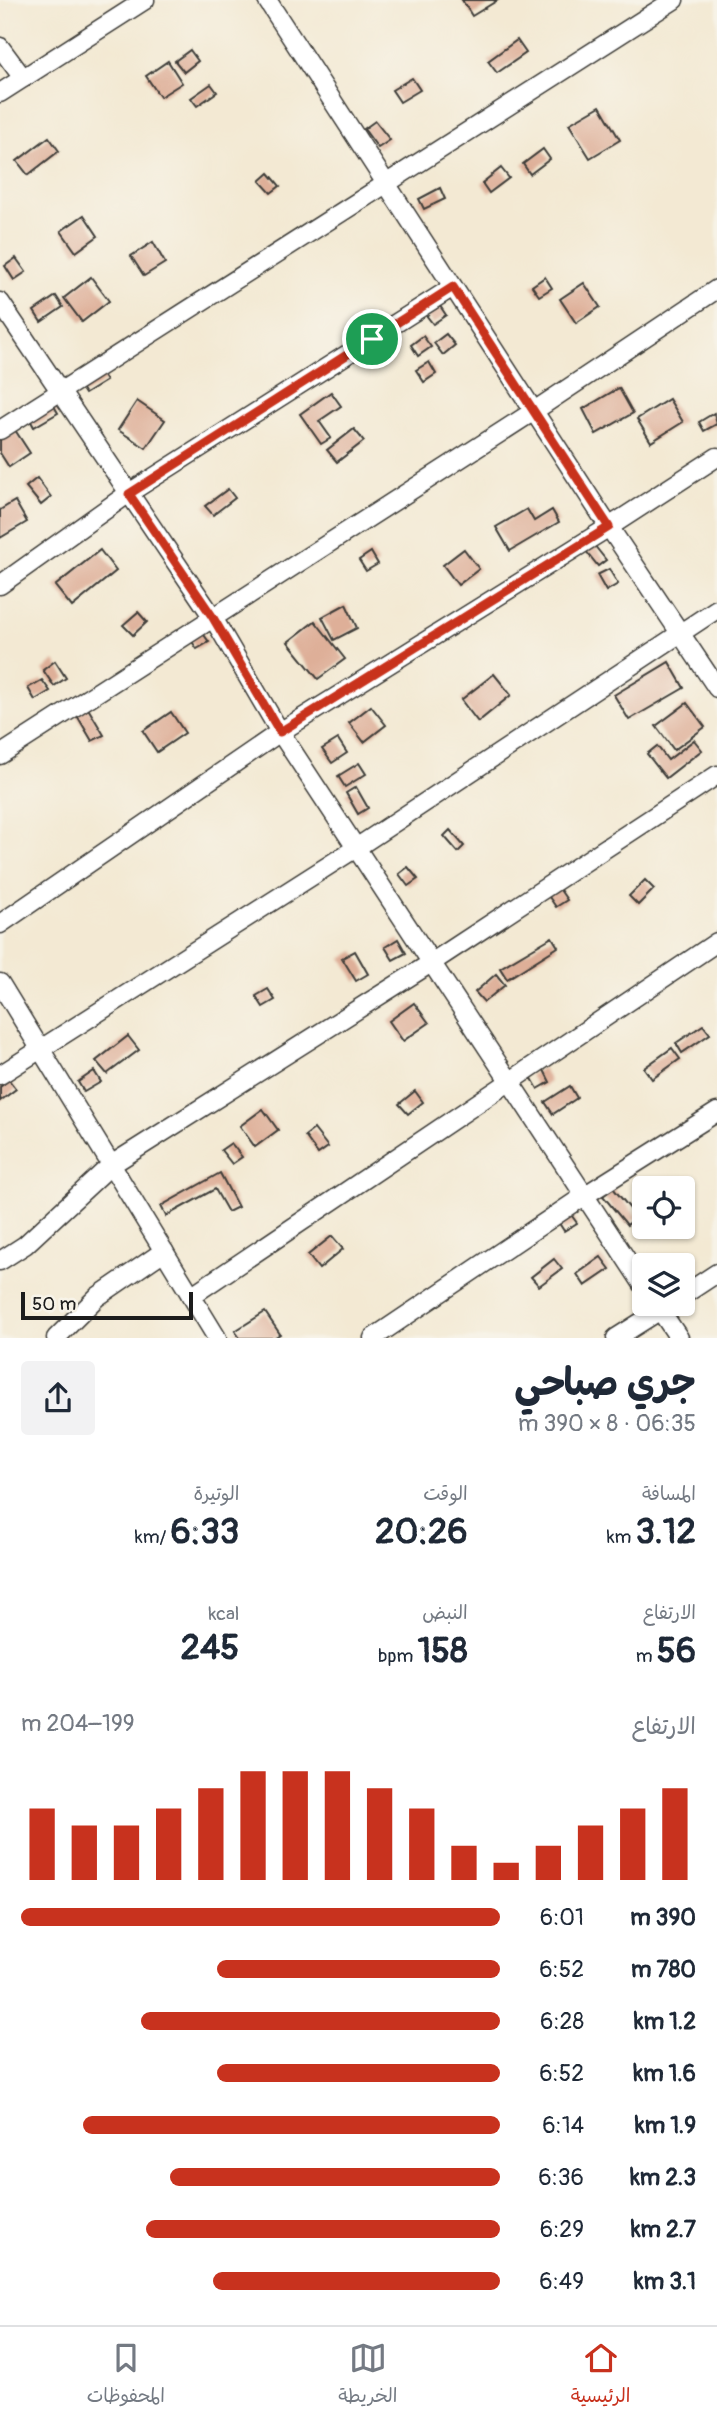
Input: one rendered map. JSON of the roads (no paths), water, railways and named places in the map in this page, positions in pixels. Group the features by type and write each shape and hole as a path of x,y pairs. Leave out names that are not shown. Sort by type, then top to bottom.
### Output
{"street":[{"path":"0,93 145,0"},
{"path":"267,0 609,527 717,688"},
{"path":"0,430 674,0"},
{"path":"0,47 23,78"},
{"path":"0,585 129,494 453,287"},
{"path":"0,755 534,411 717,289"},
{"path":"0,302 212,616 280,732 632,1268"},
{"path":"0,923 280,732 717,457"},
{"path":"0,1075 356,848 717,609"},
{"path":"0,1261 25,1245 111,1165 431,963 717,775"},
{"path":"191,1296 717,942"},
{"path":"0,983 218,1338"},
{"path":"373,1338 584,1196 717,1112"},
{"path":"56,1338 97,1297 164,1251"},
{"path":"695,1287 717,1273"},
{"path":"616,1338 648,1316"},
{"path":"667,1316 679,1338"}]}
